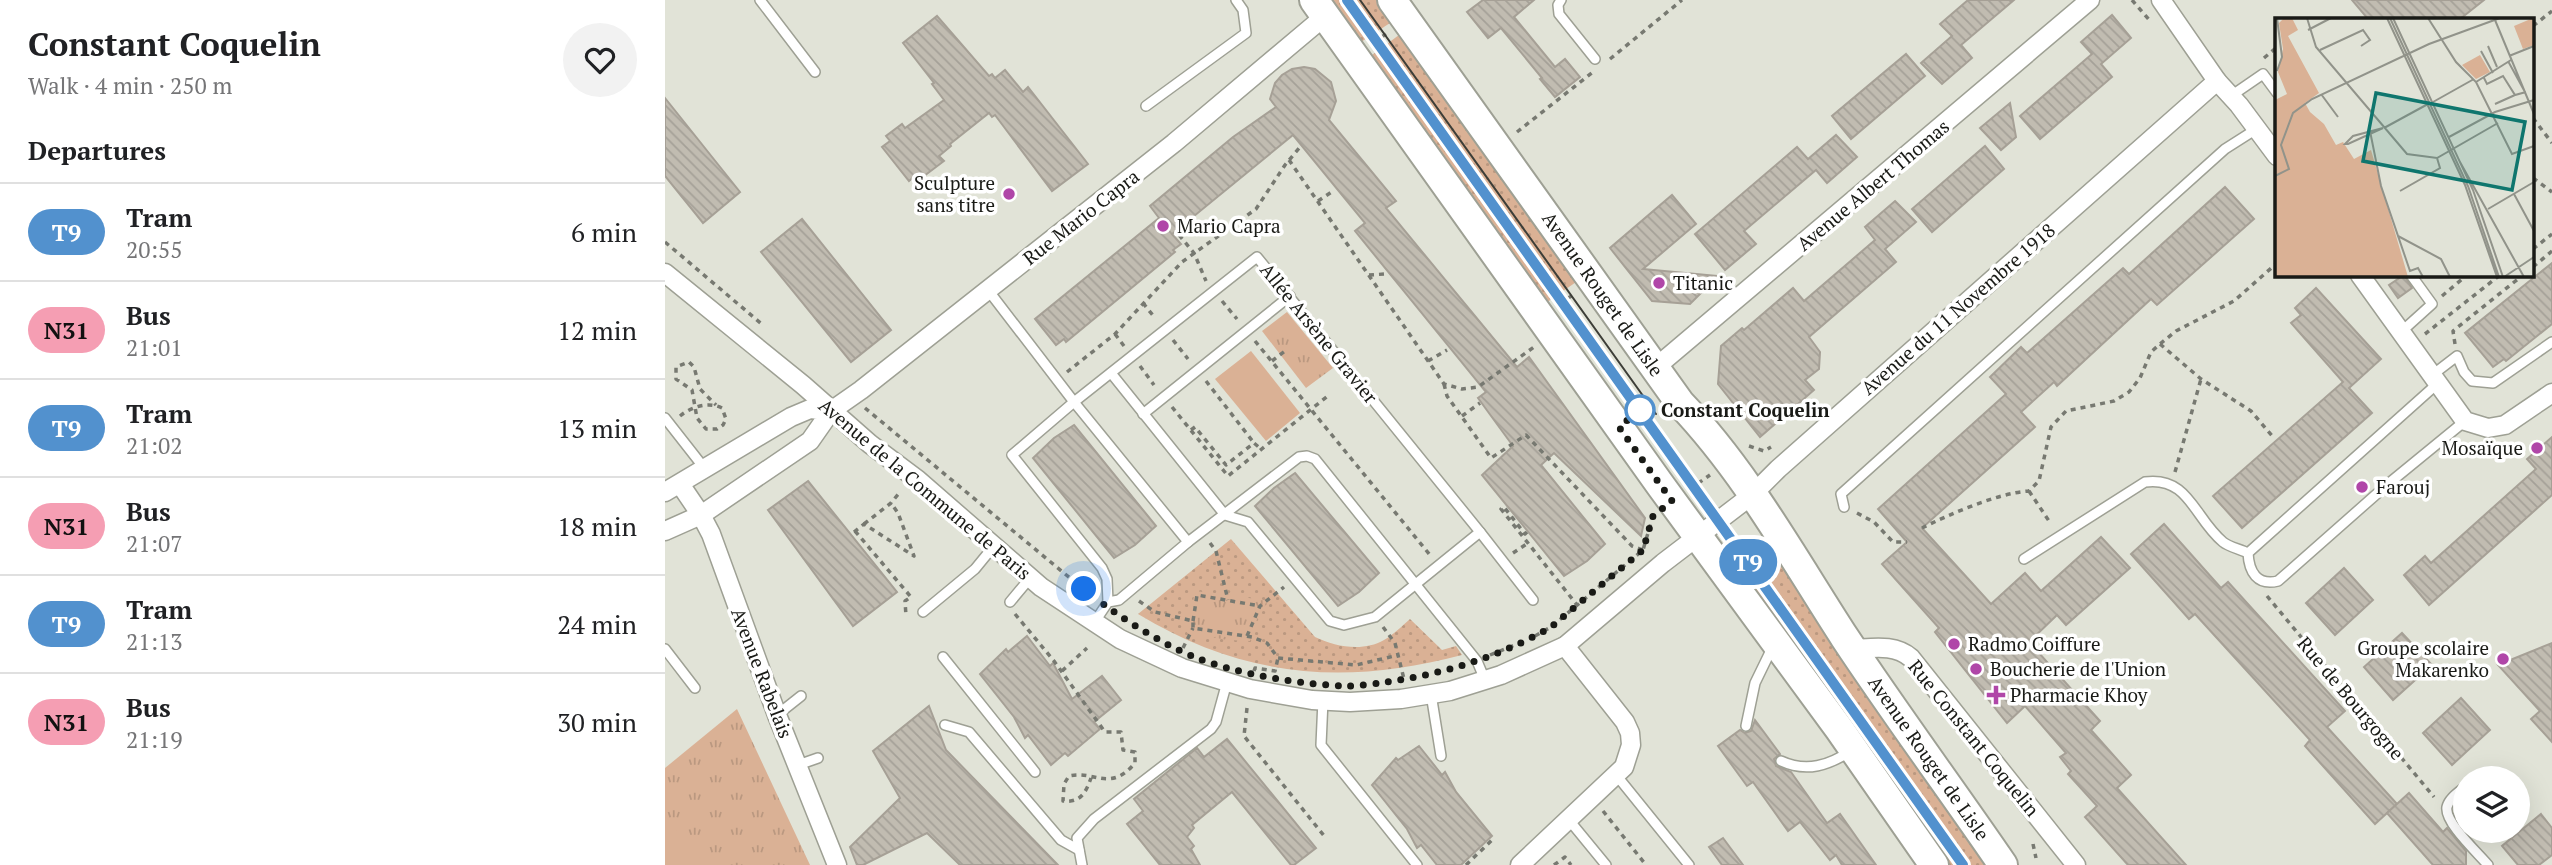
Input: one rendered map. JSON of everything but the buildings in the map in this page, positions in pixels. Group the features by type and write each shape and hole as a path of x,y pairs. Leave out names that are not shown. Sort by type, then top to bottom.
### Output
{"main road":[{"path":"1319,8 1934,865"},
{"name":"Avenue Rouget de Lisle","path":"1399,10 1680,403 1712,437 1853,649 2003,865"}],"street":[{"name":"Avenue Albert Thomas","path":"1655,368 2090,0"},
{"path":"2161,0 2217,81 2258,128 2275,153"},
{"name":"Rue Mario Capra","path":"672,488 790,417 810,409 831,411 855,400 988,290 1174,144 1319,8"},
{"name":"Avenue du 11 Novembre 1918","path":"1698,535 1752,495 1788,460 2217,81"},
{"name":"Avenue de la Commune de Paris","path":"665,273 803,385 870,444 918,480 1030,578 1120,639 1182,668 1250,689 1350,702 1431,694 1485,680 1565,646 1698,535"},
{"path":"2361,276 2465,421 2488,428 2505,425 2552,393"},
{"name":"Rue Mario Capra","path":"665,531 701,515 810,441 831,411"},
{"name":"Avenue Rabelais","path":"672,488 701,515 711,534 777,715 837,865"},
{"path":"1520,865 1617,776 1630,756 1630,733 1615,707 1565,646"},
{"name":"Rue Constant Coquelin","path":"1853,649 1889,648 1903,651 2076,865"}],"lane":[{"path":"760,0 815,72"},
{"path":"1146,106 1246,33 1243,10 1236,0"},
{"path":"1561,0 1558,5 1559,14 1597,63"},
{"path":"2231,96 2263,74 2275,90"},
{"path":"1844,506 1841,494 2218,155 2258,128"},
{"name":"Allée Arsène Gravier","path":"1107,604 1107,579 1102,568 1012,455 1074,402 1257,257 1533,600"},
{"path":"2405,339 2432,304 2412,276"},
{"path":"988,290 1074,402 1188,542"},
{"path":"1143,414 1290,296"},
{"path":"2465,421 2388,484 2282,578 2269,583 2253,576 2248,565 2248,552 2457,356 2463,372 2472,381 2493,383 2552,342"},
{"path":"1111,373 1225,514 1248,522 1330,621 1344,625 1375,617 1480,532"},
{"path":"665,418 705,469"},
{"path":"1094,623 1107,604 1119,600 1188,542 1299,457 1307,456 1315,459 1417,584 1477,661 1485,680"},
{"path":"2024,559 2144,482 2160,480 2176,486 2224,542 2248,552"},
{"path":"923,611 975,569 993,547"},
{"path":"1010,602 1030,578"},
{"path":"1746,726 1755,683 1775,641"},
{"path":"665,649 695,688"},
{"path":"943,657 1035,772"},
{"path":"1082,865 1077,838 1094,819 1211,729 1216,722 1227,682"},
{"path":"1431,694 1441,756"},
{"path":"777,715 801,696"},
{"path":"1323,700 1321,745 1417,865"},
{"path":"945,724 969,732 1061,841 1079,850"},
{"path":"1781,761 1794,768 1822,766 1854,750"},
{"path":"798,765 818,758"},
{"path":"1617,776 1689,865"},
{"path":"2453,797 2447,808 2449,819 2488,865"},
{"path":"1569,820 1606,865"}],"path":[{"path":"1610,59 1682,0"},
{"path":"1355,57 1399,10"},
{"path":"2535,24 2552,11"},
{"path":"1497,146 1549,109 1597,63"},
{"path":"2535,121 2552,143"},
{"path":"1057,379 1115,334 1182,262 1256,209 1300,147"},
{"path":"1289,160 1444,384 1447,396 1491,458 1526,435 1632,546 1643,550"},
{"path":"2535,179 2552,192"},
{"path":"1318,201 1333,191"},
{"path":"1179,234 1194,253 1206,281 1439,566"},
{"path":"2535,247 2552,234"},
{"path":"665,242 772,332"},
{"path":"2535,265 2552,251"},
{"path":"1922,528 2013,492 2029,491 2039,481 2051,427 2066,411 2114,401 2129,392 2140,378 2151,352 2160,344 2176,331 2234,301 2275,265"},
{"path":"1369,275 1385,274"},
{"path":"2432,304 2466,276"},
{"path":"2405,339 2499,276"},
{"path":"2457,356 2453,331 2522,276"},
{"path":"1444,384 1462,389 1478,387 1547,326 1592,280"},
{"path":"1115,334 1228,476 1329,395"},
{"path":"2160,344 2201,379 2252,411 2273,437"},
{"path":"1428,361 1447,350"},
{"path":"1272,361 1285,351"},
{"path":"689,362 694,367 700,389 722,408 726,419 717,429 706,429 697,418 694,408 692,390 676,379 674,372 676,367 689,362"},
{"path":"2171,484 2201,379"},
{"path":"855,400 1107,604"},
{"path":"1462,416 1480,404"},
{"path":"694,408 716,405"},
{"path":"1191,430 1195,427 1226,465 1254,443 1261,449"},
{"path":"1743,445 1765,451 1781,442"},
{"path":"1534,637 1551,627 1643,550 1653,516 1716,471"},
{"path":"2029,491 2060,538"},
{"path":"863,524 914,556 898,513 891,503 863,524 855,531 911,597 905,601 906,616"},
{"path":"1844,506 1874,522 1893,542 1907,542"},
{"path":"1527,532 1525,534 1504,507 1501,509 1577,605"},
{"path":"1201,532 1216,551 1228,600"},
{"name":"Rue de Bourgogne","path":"2269,583 2267,597 2437,800 2447,808"},
{"path":"1130,591 1146,608 1193,621"},
{"path":"1247,636 1260,606 1277,593"},
{"path":"1181,651 1193,628 1197,595 1260,606"},
{"path":"1015,614 1062,671 1105,732 1121,732 1123,750 1135,752 1135,763 1123,775 1105,780 1081,775 1069,776 1063,801 1079,799 1091,778"},
{"path":"1193,628 1247,636 1267,643 1278,658 1356,665 1399,655"},
{"path":"1389,634 1399,655 1404,680"},
{"path":"1477,661 1522,642"},
{"path":"1062,671 1087,648"},
{"path":"1262,676 1254,672 1255,668 1275,671 1278,658"},
{"path":"1246,712 1244,736 1325,837"},
{"path":"1601,809 1646,865"},
{"path":"1467,865 1492,840"},
{"path":"1554,865 1565,857 1571,865"}],"green space":[{"path":"1327,0 1378,0 1393,21 1358,44"},
{"path":"1403,32 1579,280 1546,303 1368,58"},
{"path":"1287,312 1333,368 1306,388 1262,331"},
{"path":"1251,351 1300,413 1266,441 1215,379"},
{"path":"1761,536 1993,865 1946,865 1729,560"},
{"path":"1231,539 1315,637 1341,646 1367,646 1387,638 1410,619 1442,650 1456,646 1462,655 1377,671 1336,673 1295,670 1217,652 1138,614"},
{"path":"1195,591 1264,600 1267,604 1260,610 1250,641 1187,633"},
{"path":"737,709 810,865 665,865 665,768"},
{"path":"665,817 706,865 665,865"}],"tram line":[{"path":"1347,0 1963,865"},
{"name":"T9","path":"1347,0 1963,865"},
{"path":"1360,0 1656,414"}],"place":[{"name":"Sculpture sans titre","path":"1009,194"},
{"name":"Mario Capra","path":"1163,226"},
{"name":"Titanic","path":"1659,283"},
{"name":"Constant Coquelin","path":"1640,410"},
{"name":"Mosaïque","path":"2537,448"},
{"name":"Farouj","path":"2362,487"},
{"name":"Radmo Coiffure","path":"1954,644"},
{"name":"Groupe scolaire Makarenko","path":"2503,659"},
{"name":"Boucherie de l'Union","path":"1976,669"},
{"name":"Pharmacie Khoy","path":"1996,695"}],"route":[{"path":"1084,589 1115,614 1193,657 1253,674 1350,686 1404,680 1477,661 1551,627 1643,550 1653,516 1672,501 1619,427 1640,410"}]}
